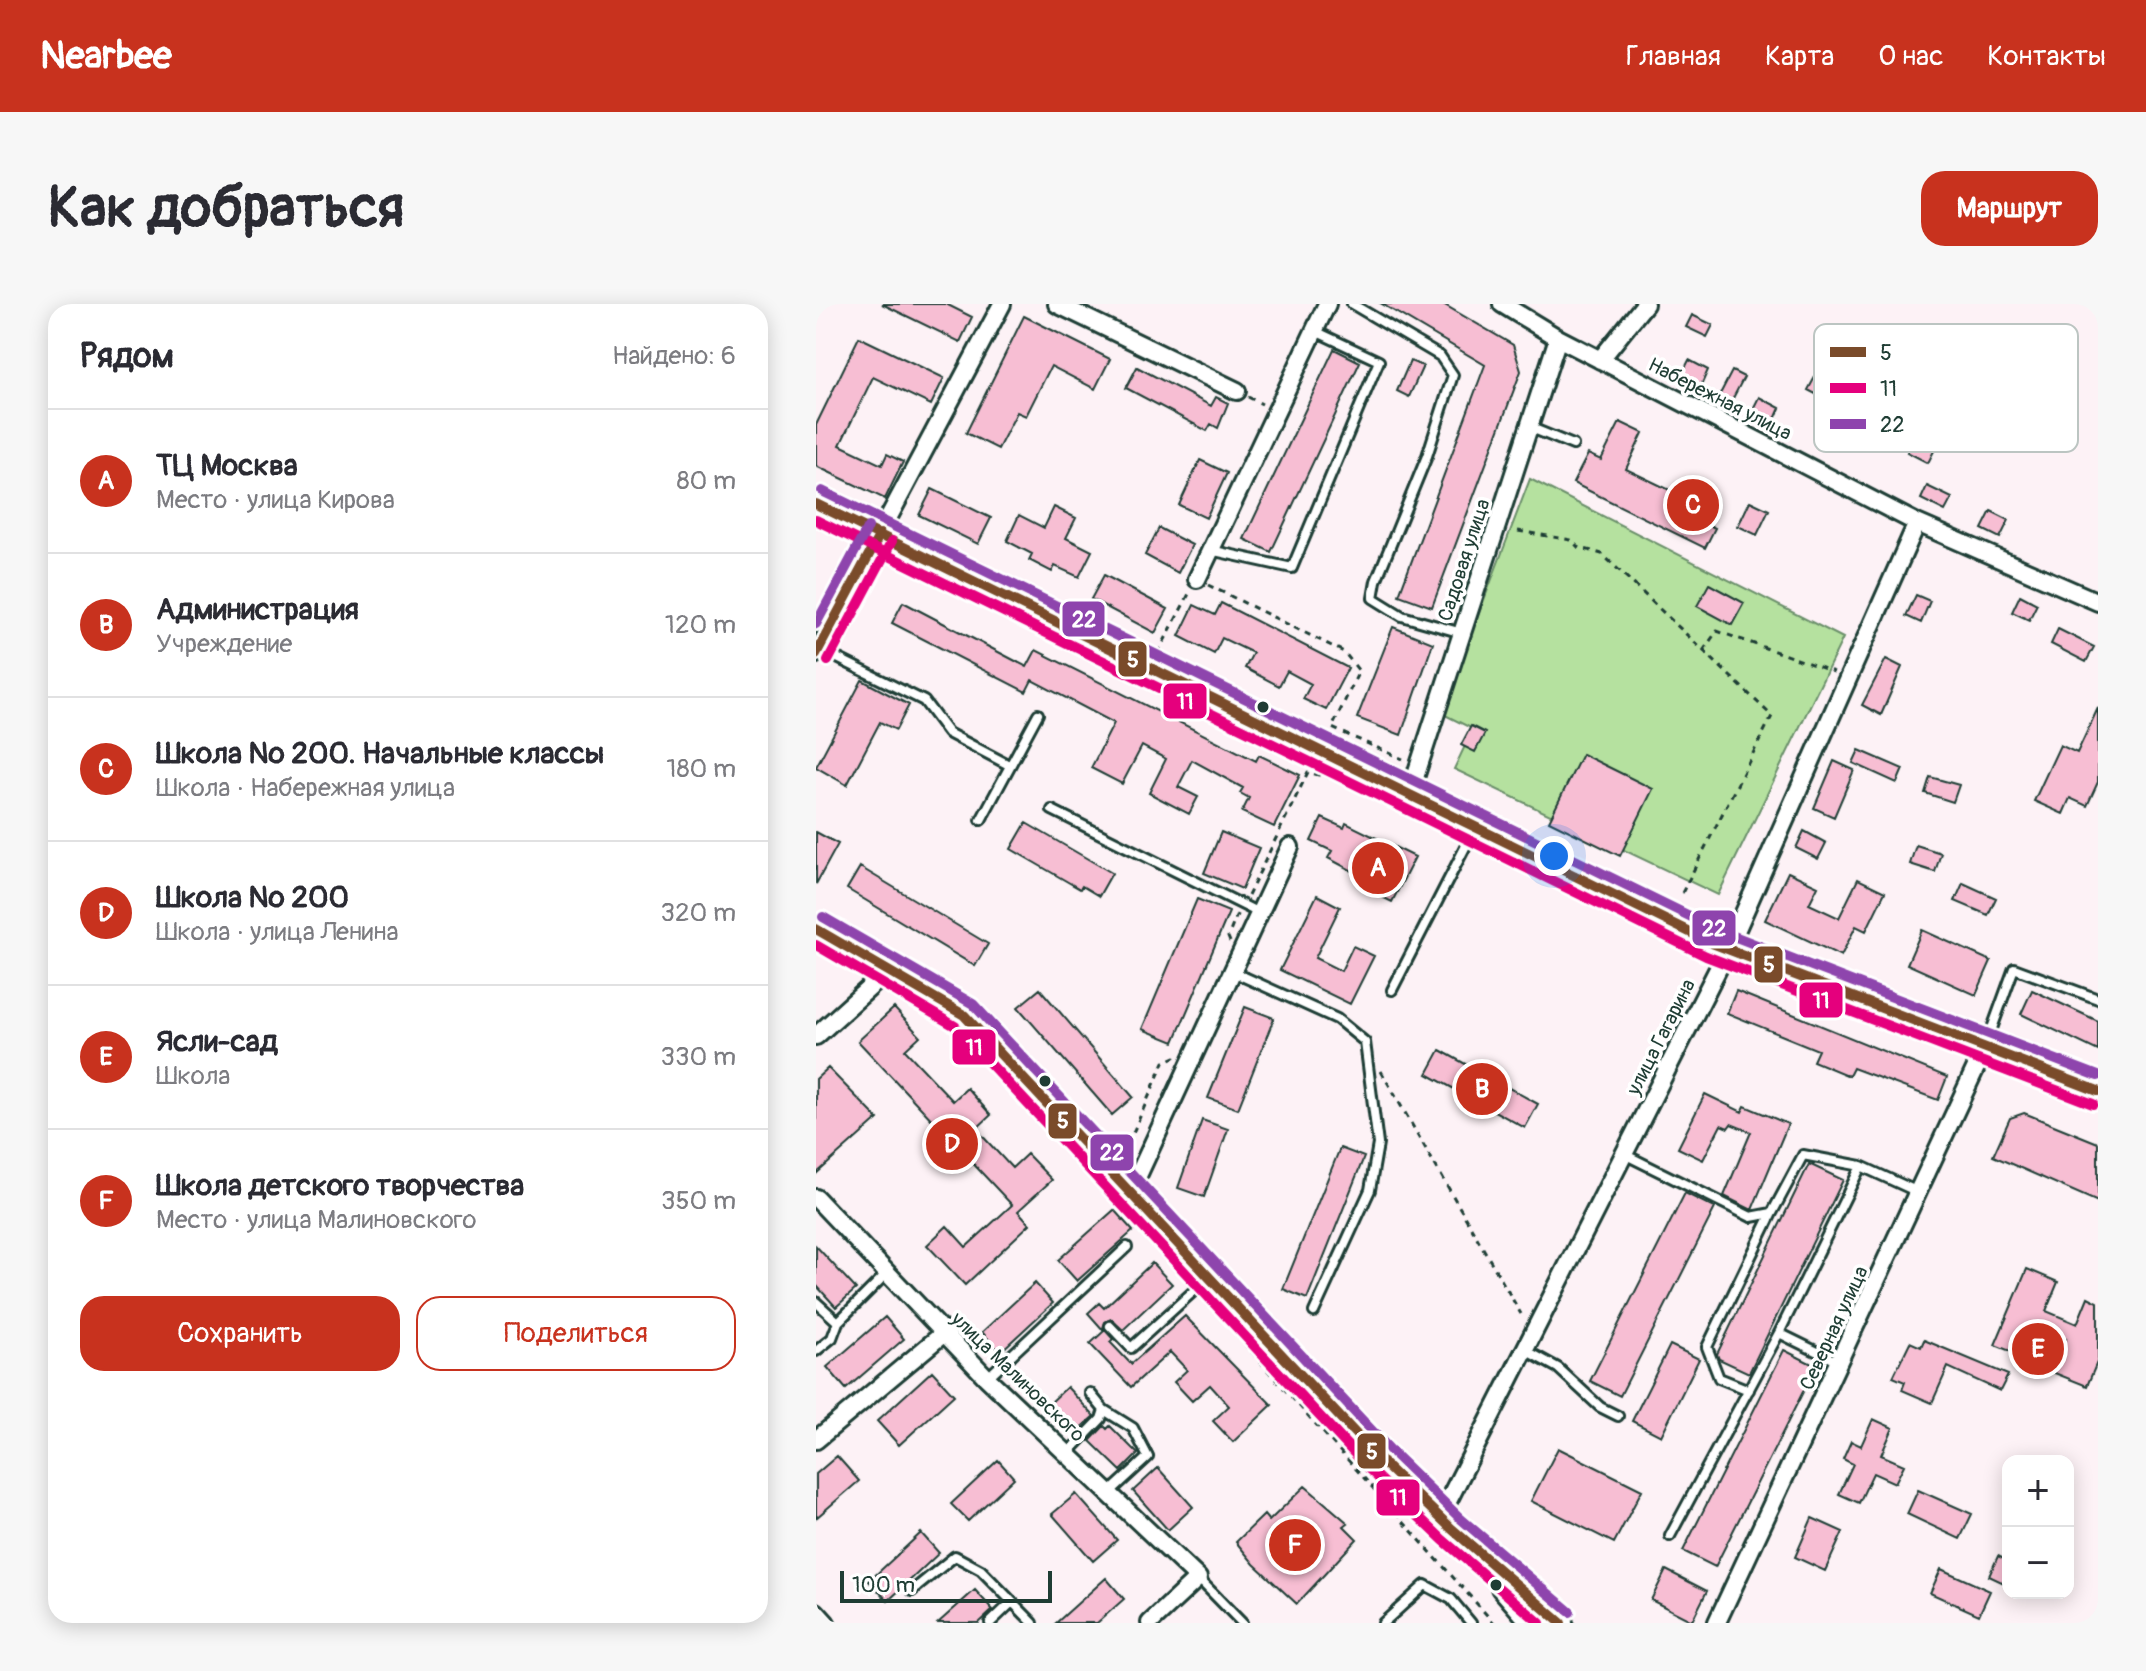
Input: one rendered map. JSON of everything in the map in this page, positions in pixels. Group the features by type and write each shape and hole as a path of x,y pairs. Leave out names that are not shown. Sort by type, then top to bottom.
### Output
{"main road":[{"path":"816,504 1728,949 1984,1050 2098,1091"},
{"path":"816,929 964,1015 1381,1461 1446,1523 1561,1623"},
{"path":"1446,1523 1534,1623"}],"street":[{"path":"817,651 1002,304"},
{"path":"1057,304 1237,391"},
{"path":"1197,579 1327,304"},
{"name":"Набережная улица","path":"1502,304 1558,338 1917,523 2098,602"},
{"path":"1600,360 1645,304"},
{"name":"Садовая улица","path":"1409,796 1558,338"},
{"name":"улица Гагарина","path":"1446,1523 1525,1350 1728,949 1917,523"},
{"path":"1130,1193 1290,847"},
{"path":"816,1036 888,971"},
{"name":"Северная улица","path":"1717,1622 1984,1050"},
{"name":"улица Малиновского","path":"816,1198 987,1378 1198,1578"},
{"path":"816,1440 944,1333"},
{"path":"1150,1623 1198,1578"},
{"path":"816,1612 826,1623"}],"lane":[{"path":"1352,304 1440,356 1453,375 1427,456 1376,581 1373,598 1402,616 1462,633"},
{"path":"1210,550 1292,568 1379,361 1315,331"},
{"path":"1528,427 1573,445"},
{"path":"817,651 924,701 948,733 1009,765"},
{"path":"981,820 1038,714"},
{"path":"1052,810 1259,913"},
{"path":"1392,990 1475,827"},
{"path":"1984,1050 2014,968 2098,999"},
{"path":"1232,972 1337,1019 1365,1042 1378,1144 1370,1190 1314,1312"},
{"path":"1624,1154 1751,1217 1772,1213"},
{"path":"1749,1390 1719,1378 1707,1347 1803,1155 1861,1166 1919,1193"},
{"path":"1670,1536 1779,1333 1861,1166"},
{"path":"987,1378 1127,1247"},
{"path":"816,1351 832,1338 838,1322 887,1273"},
{"path":"1110,1326 1131,1348 1208,1278"},
{"path":"816,1302 838,1322"},
{"path":"1779,1333 1840,1363"},
{"path":"1525,1350 1558,1368 1600,1407 1618,1416"},
{"path":"1090,1393 1104,1410 1133,1428 1148,1457 1108,1493"},
{"path":"1068,1453 1101,1419 1104,1410"},
{"path":"912,1591 955,1556 981,1570 1033,1623"},
{"path":"1198,1578 1242,1623"},
{"path":"1383,1623 1425,1585 1451,1599 1471,1623"},
{"path":"990,1623 1012,1602"}],"path":[{"path":"1237,391 1276,412"},
{"path":"1518,531 1571,540 1578,547 1602,554 1772,716 1681,895"},
{"path":"1150,668 1197,579 1344,652 1359,671 1332,728 1403,759"},
{"path":"1703,651 1717,631 1849,677"},
{"path":"1232,947 1228,937 1308,772 1335,782 1338,777"},
{"path":"1114,1144 1124,1153 1164,1062 1177,1056"},
{"path":"1380,1069 1521,1314"},
{"path":"1226,1323 1494,1623"}],"green space":[{"path":"1530,479 1843,638 1718,895 1454,769 1473,729 1441,713"}],"building":[{"path":"882,304 946,304 972,317 960,342"},
{"path":"1382,304 1443,304 1513,345 1521,371 1432,607 1399,595 1485,365"},
{"path":"1692,315 1713,325 1707,337 1686,327"},
{"path":"1024,316 1110,359 1095,389 1051,366 1026,416 1017,412 998,449 966,433"},
{"path":"859,337 944,378 931,405 873,377 840,445 882,465 887,454 903,462 885,499 816,466 816,425"},
{"path":"1334,349 1360,362 1271,552 1244,539"},
{"path":"1689,360 1708,370 1700,388 1680,378"},
{"path":"1410,361 1423,366 1409,397 1397,391"},
{"path":"1137,367 1211,406 1216,397 1228,403 1218,428 1211,424 1207,431 1126,388"},
{"path":"1732,371 1744,377 1731,402 1719,396"},
{"path":"1814,379 1814,393 1808,390"},
{"path":"1759,397 1780,408 1773,424 1751,413"},
{"path":"1620,422 1643,433 1626,469 1676,493 1670,506 1715,528 1705,548 1573,483 1588,454 1601,460"},
{"path":"1907,452 1934,452 1928,463"},
{"path":"1200,460 1227,473 1206,518 1179,505"},
{"path":"1927,486 1952,498 1945,511 1921,499"},
{"path":"932,489 991,518 978,544 919,515"},
{"path":"1750,501 1769,510 1757,535 1738,526"},
{"path":"1054,507 1076,518 1066,538 1092,551 1079,577 1055,566 1052,572 1029,560 1032,554 1007,541 1019,515 1044,528"},
{"path":"1991,511 2009,520 2000,538 1982,529"},
{"path":"1159,528 1192,545 1178,573 1145,555"},
{"path":"1104,575 1168,609 1155,633 1091,599"},
{"path":"1709,584 1744,603 1732,625 1697,606"},
{"path":"1916,595 1930,601 1921,623 1906,616"},
{"path":"2020,595 2037,604 2029,620 2012,612"},
{"path":"903,602 1027,667 1036,650 1256,761 1259,755 1300,775 1274,827 1242,812 1249,798 1240,793 1243,788 1192,760 1178,787 1198,797 1189,814 1149,793 1166,759 1142,746 1122,784 1091,768 1114,723 1032,680 1026,692 892,623"},
{"path":"1221,603 1348,668 1326,710 1303,699 1311,684 1287,671 1279,686 1245,668 1253,653 1222,638 1214,654 1179,636 1194,605 1215,615"},
{"path":"1393,627 1433,643 1401,735 1357,718"},
{"path":"2058,629 2094,647 2086,662 2051,644"},
{"path":"1886,659 1902,667 1881,715 1862,705"},
{"path":"862,680 909,705 896,730 880,722 847,785 816,767"},
{"path":"2098,708 2098,782 2087,806 2070,798 2063,814 2034,801 2060,745 2077,753"},
{"path":"1471,726 1485,733 1475,752 1461,745"},
{"path":"1859,750 1903,769 1897,783 1853,763"},
{"path":"1582,754 1653,789 1620,856 1549,821"},
{"path":"1834,761 1854,770 1834,817 1814,808"},
{"path":"1930,777 1959,785 1953,802 1925,793"},
{"path":"1322,818 1344,828 1346,823 1415,857 1392,902 1360,886 1364,877 1328,858 1332,851 1311,841"},
{"path":"1026,823 1112,873 1099,896 1082,886 1080,889 1011,849"},
{"path":"1804,831 1826,843 1818,859 1796,848"},
{"path":"816,832 838,844 816,884"},
{"path":"1221,832 1259,848 1242,889 1204,873"},
{"path":"1916,845 1941,853 1935,872 1910,864"},
{"path":"860,867 988,944 975,966 847,889"},
{"path":"1788,872 1818,886 1809,904 1839,918 1858,879 1885,892 1866,931 1856,926 1841,956 1765,920"},
{"path":"1963,883 1996,898 1988,915 1955,901"},
{"path":"1317,895 1340,907 1315,958 1341,971 1353,946 1374,956 1350,1004 1280,970"},
{"path":"1197,899 1229,912 1174,1042 1142,1029"},
{"path":"1922,930 1991,961 1976,995 1907,964"},
{"path":"1040,989 1133,1097 1112,1115 1018,1007"},
{"path":"2032,990 2098,1021 2098,1051 2021,1014"},
{"path":"1736,991 1947,1077 1938,1100 1853,1068 1849,1076 1813,1061 1818,1050 1727,1013"},
{"path":"1245,1007 1274,1018 1238,1109 1208,1098"},
{"path":"894,1008 920,1036 905,1050 953,1101 967,1088 991,1115 976,1129 1012,1168 1027,1154 1052,1180 1018,1211 1030,1224 965,1285 927,1245 947,1226 966,1247 1012,1205 858,1041"},
{"path":"1440,1050 1538,1104 1525,1128 1427,1074"},
{"path":"828,1068 878,1119 816,1174 816,1079"},
{"path":"1705,1094 1742,1112 1745,1106 1788,1124 1752,1210 1724,1196 1751,1132 1731,1124 1728,1128 1721,1125 1703,1160 1678,1148"},
{"path":"2024,1113 2098,1143 2098,1202 1993,1156 2010,1118"},
{"path":"1202,1120 1228,1129 1204,1197 1178,1188"},
{"path":"1340,1148 1364,1157 1307,1299 1283,1289"},
{"path":"1809,1164 1843,1180 1749,1373 1719,1359 1717,1354"},
{"path":"1685,1193 1715,1208 1620,1396 1590,1381"},
{"path":"1114,1210 1133,1231 1077,1281 1058,1260"},
{"path":"816,1246 856,1289 836,1307 816,1285"},
{"path":"1152,1263 1172,1284 1123,1330 1111,1319 1105,1322 1103,1328 1113,1339 1110,1342 1131,1364 1185,1316 1272,1405 1233,1442 1213,1421 1229,1406 1210,1385 1192,1401 1174,1382 1187,1370 1170,1352 1131,1387 1090,1344 1104,1331 1088,1313 1099,1303 1104,1308"},
{"path":"2027,1269 2058,1282 2046,1311 2077,1324 2088,1297 2098,1302 2098,1360 2087,1386 2052,1372 2066,1339 2042,1329 2030,1359 1995,1345"},
{"path":"1035,1283 1053,1303 1000,1352 982,1332"},
{"path":"885,1317 904,1339 846,1389 827,1367"},
{"path":"1924,1340 2008,1375 2000,1391 1948,1367 1932,1403 1902,1390 1905,1382 1893,1377 1910,1342 1921,1347"},
{"path":"1670,1345 1699,1359 1661,1436 1632,1421"},
{"path":"1784,1350 1816,1366 1715,1567 1683,1551"},
{"path":"932,1371 954,1395 899,1445 877,1421"},
{"path":"1067,1387 1094,1416 1076,1432 1049,1404"},
{"path":"1873,1419 1893,1428 1881,1455 1904,1465 1895,1483 1873,1473 1859,1503 1839,1494 1853,1464 1843,1459 1851,1441 1861,1446"},
{"path":"1104,1426 1107,1429 1110,1426 1138,1454 1121,1471 1090,1441"},
{"path":"1558,1448 1642,1490 1614,1543 1531,1501"},
{"path":"837,1456 859,1481 816,1518 816,1474"},
{"path":"998,1460 1014,1478 968,1521 951,1504"},
{"path":"1158,1468 1193,1507 1168,1530 1133,1491"},
{"path":"1305,1486 1348,1523 1344,1526 1357,1539 1297,1604 1254,1564 1236,1542 1264,1515 1269,1521"},
{"path":"1918,1490 1972,1514 1960,1539 1907,1514"},
{"path":"1076,1494 1117,1540 1093,1561 1052,1514"},
{"path":"1812,1518 1843,1532 1825,1571 1795,1557"},
{"path":"921,1533 939,1553 888,1601 869,1581"},
{"path":"1998,1556 2002,1558 2002,1582 1989,1576"},
{"path":"1941,1569 1990,1591 1979,1615 1930,1593"},
{"path":"1666,1570 1707,1591 1692,1621 1651,1600"},
{"path":"1106,1578 1124,1599 1097,1623 1056,1623"},
{"path":"975,1590 993,1610 979,1623 938,1623"}],"transit line":[{"name":"22","path":"822,491 1718,930 2098,1076"},
{"name":"5","path":"816,504 1712,943 2098,1091"},
{"name":"11","path":"816,520 1706,956 2093,1104"},
{"name":"22","path":"816,624 868,527"},
{"name":"5","path":"816,654 880,534"},
{"name":"11","path":"828,661 892,541"},
{"name":"22","path":"823,917 973,1004 1391,1451 1461,1519 1570,1612"},
{"name":"5","path":"816,929 964,1015 1381,1461 1452,1529 1561,1623"},
{"name":"11","path":"816,945 955,1026 1371,1471 1443,1540 1540,1623"}],"place":[{"name":"Школа № 200. Начальные классы","path":"1693,505"},
{"name":"ТЦ Москва","path":"1378,868"},
{"name":"Администрация","path":"1482,1089"},
{"name":"Школа № 200","path":"952,1144"},
{"name":"Ясли-сад","path":"2038,1349"},
{"name":"Школа детского творчества","path":"1295,1545"}]}
